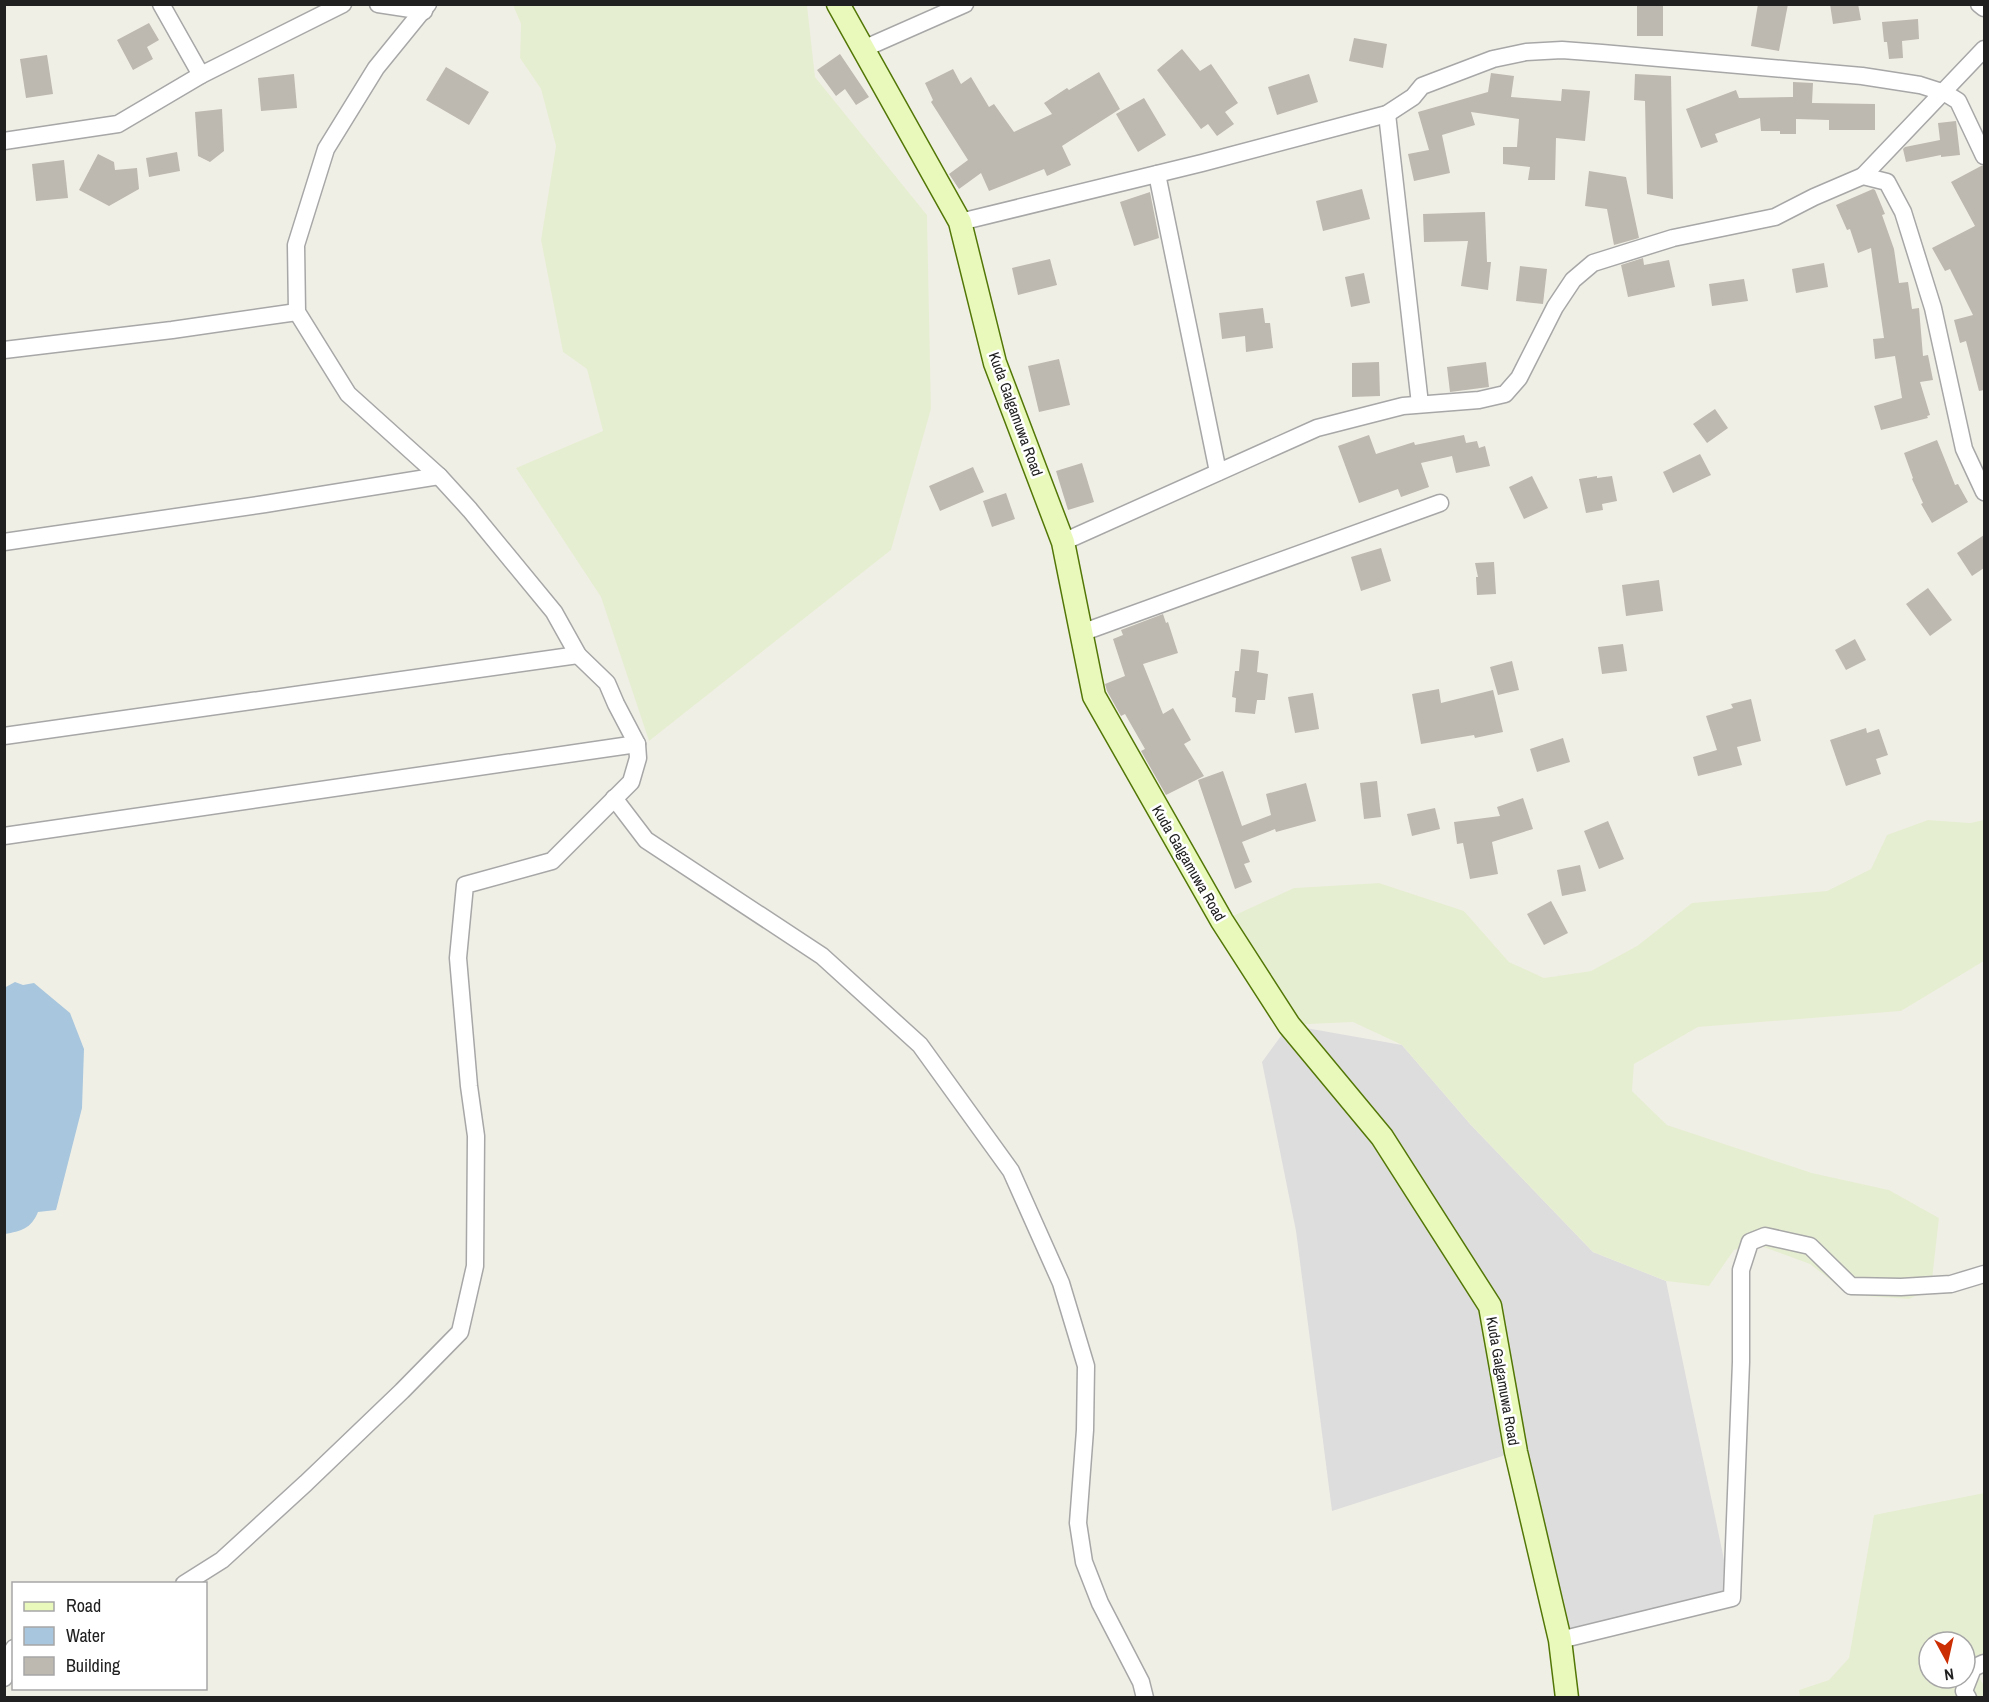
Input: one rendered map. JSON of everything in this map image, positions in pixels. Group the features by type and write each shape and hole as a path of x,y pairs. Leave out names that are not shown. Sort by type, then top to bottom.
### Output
{"street":[{"path":"161,4 201,75"},
{"path":"4,141 118,124 201,75 343,4"},
{"path":"378,4 426,8"},
{"name":"Kuda Galgamuwa Road","path":"838,4 960,222 995,363 1063,542 1094,696 1222,921 1289,1025 1382,1137 1490,1306 1516,1452 1560,1640 1567,1698"},
{"path":"863,49 965,4"},
{"path":"1978,4 1984,8"},
{"path":"187,1582 231,1552 402,1391 460,1332 475,1266 476,1136 469,1086 458,958 465,885 552,861 631,782 638,758 638,744 616,704 608,683 578,655 554,612 439,476 348,394 297,312 296,245 326,149 376,68 426,8"},
{"path":"1063,542 1317,428 1403,406 1479,400 1505,394 1519,378 1555,308 1573,280 1593,263 1673,238 1775,217 1863,176 1984,49"},
{"path":"960,222 1387,114 1413,98 1422,87 1493,59 1526,52 1562,50 1862,76 1920,85 1943,92 1958,102 1984,156"},
{"path":"1387,114 1420,404"},
{"path":"1157,174 1218,472"},
{"path":"1863,176 1887,182 1903,212 1933,308 1964,448 1984,492"},
{"path":"4,350 297,312"},
{"path":"4,542 439,476"},
{"path":"1081,633 1440,502"},
{"path":"4,736 578,655"},
{"path":"4,836 638,744"},
{"path":"614,798 645,840 822,956 920,1045 1011,1171 1061,1283 1086,1365 1085,1430 1078,1523 1084,1562 1100,1603 1141,1682 1145,1698"},
{"path":"1560,1640 1732,1598 1741,1362 1741,1270 1750,1242 1765,1236 1810,1246 1851,1286 1901,1287 1951,1284 1984,1274"},
{"path":"4,1678 6,1662 12,1652"},
{"path":"1968,1698 1964,1691 1973,1668 1984,1663"}],"shaded area":[{"path":"1289,1025 1402,1045 1471,1125 1593,1252 1666,1281 1732,1598 1560,1640 1515,1452 1332,1511 1296,1231 1262,1062"}],"green space":[{"path":"513,5 807,5 815,77 927,215 931,409 891,550 649,741 601,597 516,468 603,431 587,369 563,352 541,240 556,146 541,89 520,58 521,24"},
{"path":"1928,820 1970,823 1984,820 1984,961 1901,1011 1698,1027 1634,1064 1632,1091 1667,1125 1812,1173 1889,1190 1939,1218 1931,1289 1909,1299 1850,1295 1810,1264 1755,1244 1734,1250 1709,1286 1666,1281 1593,1252 1471,1125 1402,1045 1353,1022 1289,1025 1222,921 1294,888 1379,883 1464,911 1509,962 1544,978 1591,971 1637,946 1692,903 1827,891 1871,869 1887,835"},
{"path":"1984,1493 1984,1667 1977,1668 1977,1630 1917,1630 1917,1690 1977,1690 1977,1673 1984,1686 1984,1697 1800,1698 1799,1690 1829,1680 1849,1658 1874,1515"}],"water":[{"path":"15,982 23,985 34,983 70,1013 84,1049 82,1108 56,1210 38,1212 25,1228 5,1234 4,988"}],"building":[{"path":"1637,4 1663,4 1663,36 1637,36"},
{"path":"1758,4 1788,4 1779,51 1751,46"},
{"path":"1830,4 1858,4 1861,20 1833,24"},
{"path":"1918,19 1919,39 1902,41 1903,58 1889,59 1882,22"},
{"path":"149,23 159,40 147,47 153,59 133,70 117,40"},
{"path":"1354,38 1387,44 1383,68 1349,61"},
{"path":"1182,49 1200,71 1211,64 1238,103 1225,112 1234,124 1217,136 1208,124 1201,129 1157,70"},
{"path":"840,54 869,97 856,105 845,89 836,96 817,70"},
{"path":"47,55 53,94 26,98 20,59"},
{"path":"446,67 489,92 469,125 426,100"},
{"path":"953,69 961,84 971,77 989,107 994,104 1014,132 1052,114 1044,103 1099,72 1120,109 1062,146 1071,165 1047,176 1044,169 989,191 981,173 959,189 949,174 968,160 931,102 933,100 925,83"},
{"path":"1491,73 1514,76 1511,97 1561,101 1562,89 1590,91 1585,141 1556,138 1555,180 1528,180 1530,167 1503,164 1503,147 1517,147 1519,119 1471,112 1475,125 1442,135 1450,173 1414,181 1408,154 1429,150 1418,112 1488,92"},
{"path":"294,74 297,108 261,111 258,78"},
{"path":"1309,74 1318,102 1277,115 1268,87"},
{"path":"1635,74 1671,76 1673,199 1647,194 1645,101 1634,100"},
{"path":"1793,82 1813,83 1812,103 1875,104 1875,130 1829,130 1829,120 1796,119 1796,134 1780,134 1780,131 1761,131 1760,118 1715,134 1718,142 1701,148 1686,109 1736,90 1739,98 1793,97"},
{"path":"1144,98 1166,135 1138,152 1116,114"},
{"path":"222,109 224,151 210,162 198,156 195,112"},
{"path":"1956,121 1960,155 1941,157 1941,155 1906,162 1903,149 1905,147 1940,140 1938,123"},
{"path":"177,152 180,171 149,177 146,158"},
{"path":"98,154 114,162 115,170 137,168 139,189 109,206 79,190"},
{"path":"64,160 68,198 36,201 32,164"},
{"path":"1984,166 1984,390 1979,391 1966,341 1960,343 1954,320 1973,315 1950,269 1945,271 1932,248 1975,226 1951,182"},
{"path":"1589,171 1626,177 1639,238 1614,245 1607,209 1585,206"},
{"path":"1362,189 1370,219 1323,231 1316,201"},
{"path":"1873,189 1885,214 1882,215 1894,249 1899,283 1908,282 1912,309 1919,308 1923,356 1928,355 1933,380 1920,382 1930,415 1927,416 1928,418 1881,430 1874,406 1902,398 1895,356 1875,359 1873,339 1884,338 1871,248 1858,253 1850,229 1847,230 1836,205"},
{"path":"1150,192 1159,238 1134,246 1120,202"},
{"path":"1485,212 1487,262 1491,262 1488,290 1461,286 1468,241 1424,242 1423,214"},
{"path":"1643,258 1644,265 1669,260 1675,287 1628,297 1621,265"},
{"path":"1050,259 1057,285 1018,295 1012,268"},
{"path":"1824,263 1828,287 1796,293 1792,269"},
{"path":"1520,266 1547,269 1543,304 1516,301"},
{"path":"1364,273 1370,303 1351,307 1345,277"},
{"path":"1744,279 1748,301 1712,306 1709,284"},
{"path":"1263,308 1265,323 1270,323 1273,348 1246,352 1245,336 1222,339 1219,313"},
{"path":"1059,359 1070,405 1039,412 1028,366"},
{"path":"1379,362 1380,396 1352,397 1352,363"},
{"path":"1486,362 1489,387 1450,392 1447,367"},
{"path":"1715,409 1728,428 1707,443 1693,424"},
{"path":"1369,435 1376,454 1414,442 1415,445 1464,435 1466,443 1477,441 1479,448 1485,446 1490,466 1456,473 1452,456 1421,463 1429,487 1401,497 1398,489 1359,503 1338,446"},
{"path":"1937,440 1955,485 1958,484 1968,502 1932,523 1921,504 1923,503 1904,453"},
{"path":"1700,454 1711,475 1673,493 1663,472"},
{"path":"1082,463 1094,502 1068,510 1056,471"},
{"path":"973,467 984,492 940,511 929,486"},
{"path":"1532,476 1548,508 1524,519 1509,487"},
{"path":"1597,476 1597,478 1612,476 1617,501 1602,504 1603,510 1586,513 1579,479"},
{"path":"1006,493 1015,519 992,527 983,501"},
{"path":"1984,535 1984,568 1972,576 1957,553"},
{"path":"1381,548 1391,581 1361,591 1351,557"},
{"path":"1494,562 1496,594 1477,595 1476,577 1478,577 1475,563"},
{"path":"1659,580 1663,611 1626,616 1622,585"},
{"path":"1928,588 1952,620 1930,636 1906,604"},
{"path":"1163,614 1178,653 1143,664 1163,714 1173,708 1191,740 1184,744 1204,776 1166,795 1141,751 1145,749 1125,714 1121,716 1105,684 1125,676 1113,639 1123,635 1121,630"},
{"path":"1855,639 1866,660 1846,670 1835,650"},
{"path":"1623,644 1627,671 1602,674 1598,647"},
{"path":"1241,649 1259,651 1257,672 1268,674 1265,700 1257,700 1255,714 1235,712 1236,698 1232,697 1235,671 1239,671"},
{"path":"1512,661 1519,690 1498,695 1490,667"},
{"path":"1439,689 1441,703 1493,690 1503,732 1475,738 1474,735 1421,744 1412,694"},
{"path":"1313,693 1319,729 1295,733 1288,697"},
{"path":"1751,699 1761,741 1737,747 1742,765 1698,776 1693,757 1717,750 1706,716 1733,708 1731,704"},
{"path":"1866,728 1867,733 1879,729 1888,755 1876,759 1881,774 1846,786 1830,740"},
{"path":"1563,738 1570,762 1537,772 1530,749"},
{"path":"1223,771 1242,826 1271,815 1266,794 1306,783 1316,821 1276,832 1275,829 1242,842 1250,862 1244,864 1252,882 1235,889 1198,780"},
{"path":"1377,781 1381,817 1364,819 1360,783"},
{"path":"1523,798 1533,829 1492,842 1498,874 1470,879 1463,843 1457,844 1454,822 1500,816 1497,807"},
{"path":"1435,808 1440,829 1412,836 1407,814"},
{"path":"1608,821 1624,859 1599,869 1584,831"},
{"path":"1580,865 1586,891 1562,896 1557,870"},
{"path":"1551,901 1568,933 1544,945 1527,914"}]}
